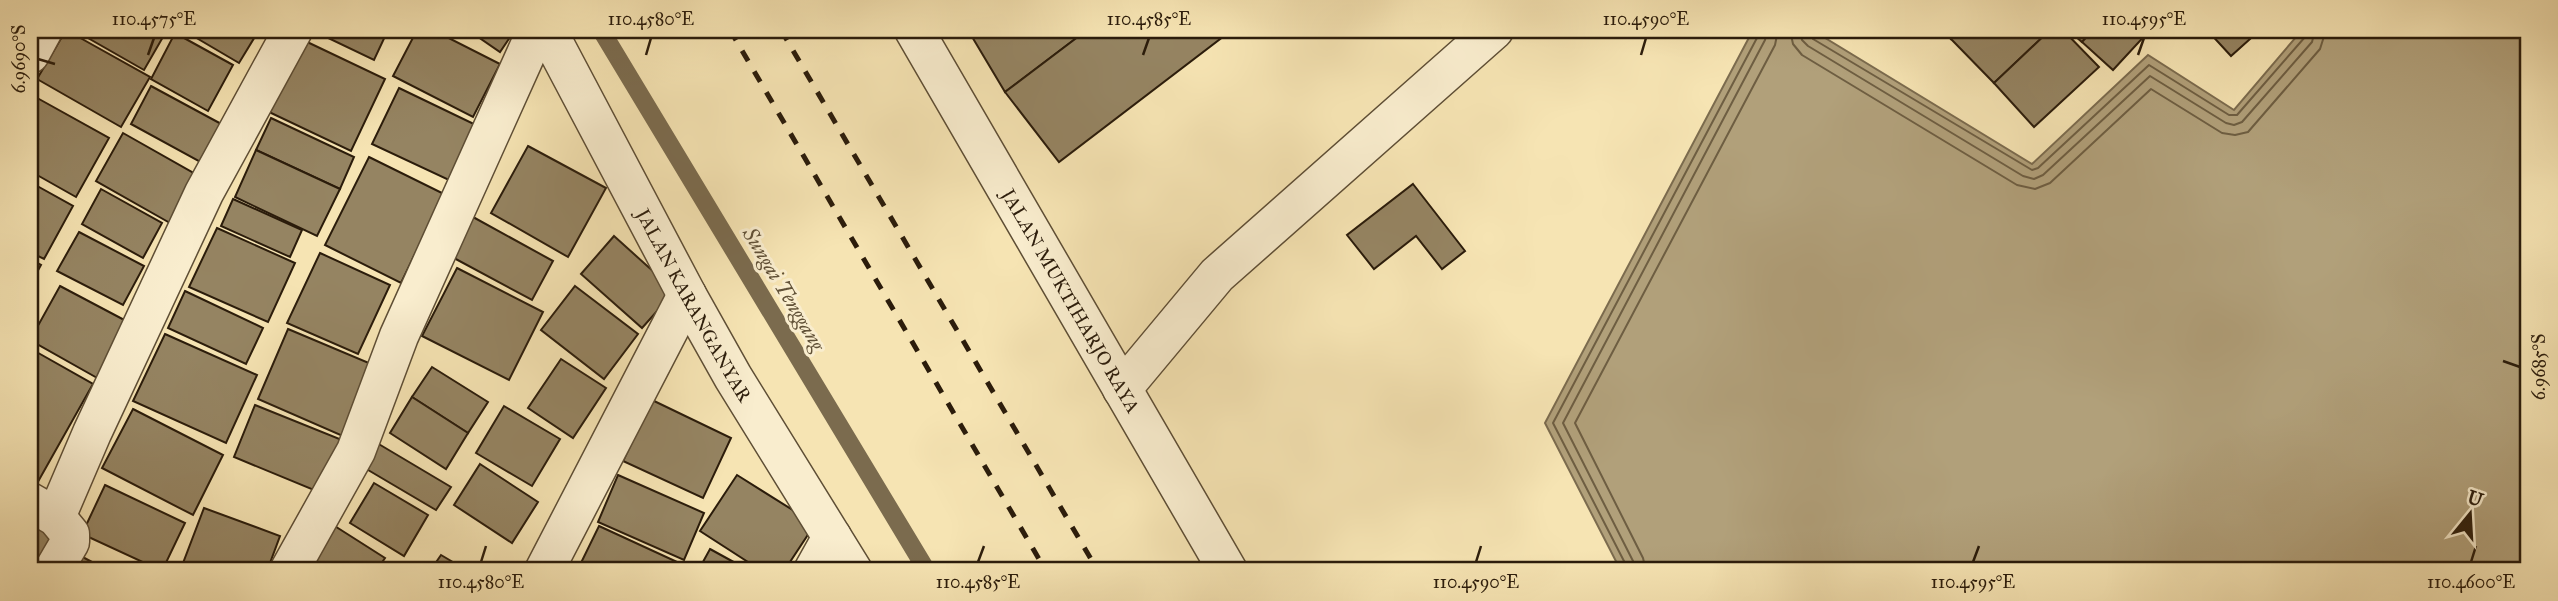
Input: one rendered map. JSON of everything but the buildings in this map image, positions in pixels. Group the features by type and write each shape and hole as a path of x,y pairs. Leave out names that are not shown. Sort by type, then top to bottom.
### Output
{"street":[{"path":"30,54 43,30"},
{"path":"53,571 70,542 70,534 43,510 92,433 204,193 293,30"},
{"path":"289,571 356,451 399,336 530,45 548,30"},
{"name":"JALAN KARANGANYAR","path":"548,30 733,377 853,571"},
{"name":"JALAN MUKTIHARJO RAYA","path":"914,30 1228,571"},
{"path":"1122,389 1217,275 1494,30"},
{"path":"544,571 687,295"},
{"path":"814,571 832,537"}],"water":[{"path":"1753,30 1812,30 2032,164 2148,55 2234,110 2302,30 2528,30 2528,571 1621,571 1545,423"}],"waterway":[{"name":"Sungai Tenggang","path":"601,30 927,571"}],"railway":[{"path":"730,30 1046,571"},
{"path":"781,30 1098,571"}]}
